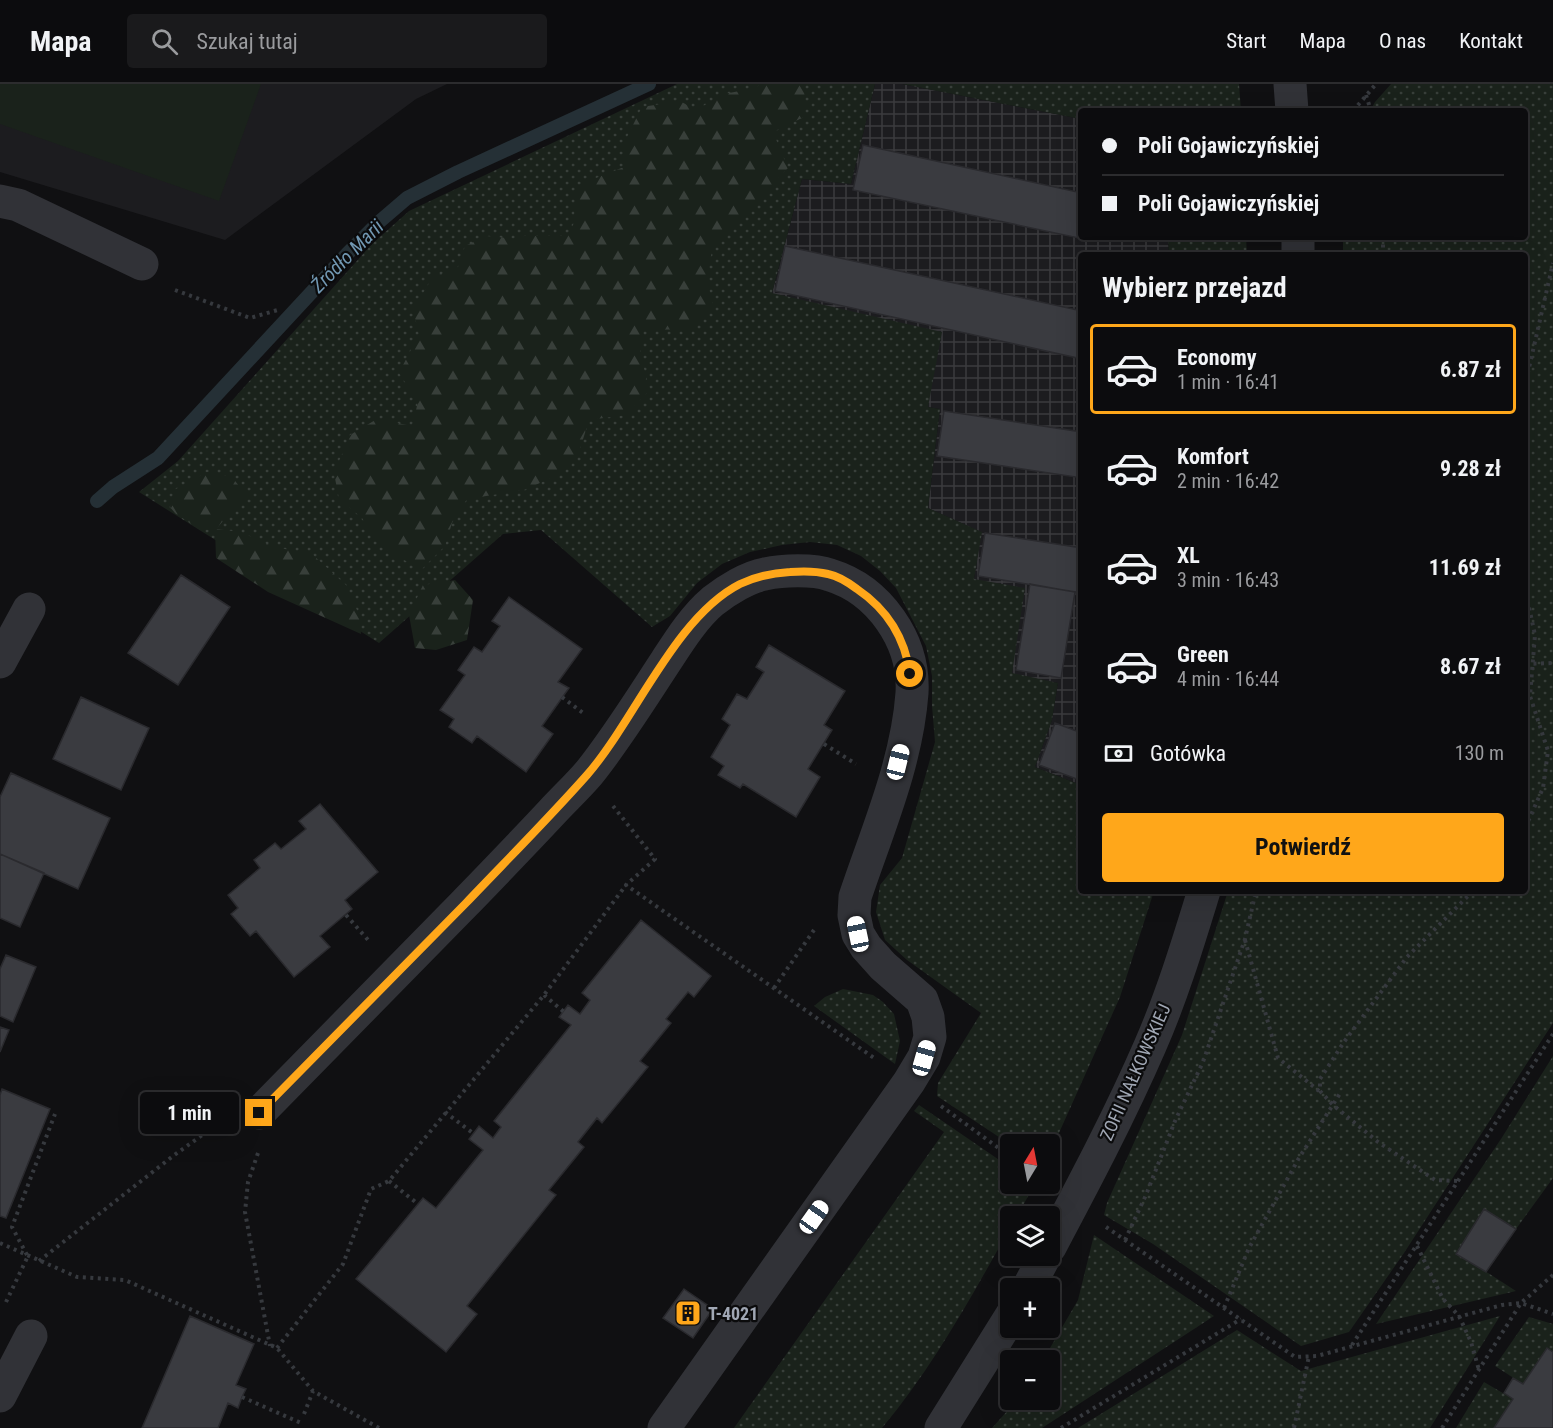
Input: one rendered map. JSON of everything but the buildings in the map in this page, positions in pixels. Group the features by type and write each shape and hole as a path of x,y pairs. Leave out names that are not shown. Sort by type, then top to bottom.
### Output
{"street":[{"path":"1290,84 1292,108"},
{"path":"0,201 18,204 142,264"},
{"path":"259,1113 515,852 588,774 675,648 713,602 739,585 765,574 801,571 828,574 849,583 870,597 897,629 908,659 912,690 907,728 894,779 855,897 854,915 858,934 866,947 883,966 922,1000 928,1017 930,1037 924,1058 909,1082 664,1428"},
{"path":"0,662 29,609"},
{"name":"ZOFII NAŁKOWSKIEJ","path":"1060,1228 1111,1129 1151,1044 1185,952 1203,894"},
{"path":"941,1428 1000,1334"},
{"path":"0,1396 31,1336"}],"path":[{"path":"1355,108 1376,84"},
{"path":"1366,95 1370,108"},
{"path":"1528,372 1553,263"},
{"path":"142,264 173,289 250,318 281,309"},
{"path":"1528,602 1535,635 1530,696 1548,751 1543,788 1528,822"},
{"path":"1528,664 1553,663"},
{"path":"277,1348 343,1264 372,1189 389,1181 544,994 626,885 655,859 607,800"},
{"path":"626,885 1000,1148"},
{"path":"1125,1240 1146,1195 1174,1121 1203,1062 1245,939 1255,894"},
{"path":"1320,1091 1320,1079 1344,1042 1407,957 1470,894"},
{"path":"1245,939 1278,1058 1378,1142 1435,1180 1457,1181"},
{"path":"544,994 564,1012"},
{"path":"1352,1346 1553,1034"},
{"path":"1224,1308 1249,1248 1299,1158 1341,1092"},
{"path":"446,1112 474,1134"},
{"path":"39,1261 173,1156 228,1117 259,1113"},
{"path":"28,1256 12,1227 55,1114"},
{"path":"252,1172 248,1182 245,1212 270,1346"},
{"path":"389,1181 418,1204"},
{"path":"0,1243 77,1277 125,1280 277,1348 313,1391 379,1428"},
{"path":"1416,1246 1443,1299 1459,1316 1471,1342 1479,1370"},
{"path":"1144,1254 1295,1357 1352,1346 1502,1305 1521,1303 1553,1314"},
{"path":"2,1309 28,1256"},
{"path":"1442,1428 1521,1303 1553,1275"},
{"path":"1061,1428 1241,1319"},
{"path":"1294,1428 1309,1356"},
{"path":"304,1414 313,1391"},
{"path":"242,1397 301,1423"}],"shaded area":[{"path":"0,84 447,84 416,99 225,240 0,172"},
{"path":"875,84 902,84 1078,118 1078,240 1168,240 1169,252 1078,252 1078,784 1035,767 1052,720 1058,683 1011,674 974,579 981,532 928,508 940,409 928,407 772,293 802,179 851,184"}],"green space":[{"path":"0,84 261,84 219,201 0,124"},
{"path":"677,84 875,84 851,184 802,179 772,293 942,332 928,407 940,409 928,508 982,532 974,579 1025,588 1012,673 1058,683 1052,720 1035,767 1078,784 1078,894 1153,894 1120,997 1059,1134 1000,1134 1000,1138 937,1096 938,1083 981,1013 907,960 885,940 876,912 880,885 902,858 935,742 932,676 926,646 896,588 861,556 837,545 810,542 750,552 722,564 697,583 670,616 652,627 541,530 503,534 379,643 139,492 178,461 372,244 409,211"},
{"path":"761,84 805,84 804,117 773,132 788,168 713,247 706,278 713,304 694,329 643,330 640,354 650,390 626,415 589,420 579,452 558,475 524,490 467,499 452,523 445,546 422,569 378,544 362,518 339,499 334,473 350,435 377,419 412,426 418,402 399,373 419,334 413,310 432,278 458,267 465,246 486,236 517,239 524,236 567,236 574,223 575,196 591,180 624,167 624,143 642,107 680,101 696,110 724,94 755,88"},
{"path":"902,84 1239,84 1241,108 1078,108 1078,118"},
{"path":"1391,84 1553,84 1553,1023 1404,1253 1349,1332 1301,1346 1153,1244 1104,1215 1107,1203 1182,1035 1227,894 1528,894 1528,252 1343,252 1343,240 1528,240 1528,108 1372,108"},
{"path":"1168,240 1246,240 1247,252 1169,252"},
{"path":"207,472 232,477 246,495 216,529 241,532 271,546 313,555 346,585 360,617 361,634 268,592 216,558 215,529 200,530 170,507 174,490"},
{"path":"455,580 473,600 467,640 436,650 415,648 409,615 423,585"},
{"path":"843,989 873,995 894,1014 900,1041 895,1064 814,1006 825,997"},
{"path":"1553,1056 1553,1178 1516,1229 1484,1209 1457,1253 1516,1291 1376,1324 1501,1139"},
{"path":"919,1105 1000,1160 1000,1194 1029,1194 1023,1206 1000,1206 1000,1246 982,1279 935,1356 882,1428 734,1428 944,1132 914,1111"},
{"path":"1094,1235 1214,1316 1042,1428 992,1428 1008,1410 1060,1410 1060,1350 1049,1350 1056,1338 1060,1338 1060,1331 1078,1300"},
{"path":"1500,1316 1430,1428 1078,1428 1237,1330 1301,1371"},
{"path":"1529,1317 1553,1324 1553,1352 1547,1348 1523,1384 1495,1366"},
{"path":"1484,1382 1513,1399 1494,1428 1456,1428"}],"waterway":[{"name":"Źródło Marii","path":"97,501 113,487 158,458 347,254 407,198 649,84"}],"place":[{"name":"T-4021","path":"688,1313"}],"route":[{"path":"259,1113 515,852 588,774 675,648 713,602 739,585 765,574 801,571 828,574 849,583 870,597 885,612 897,629 908,659 910,674"}]}
